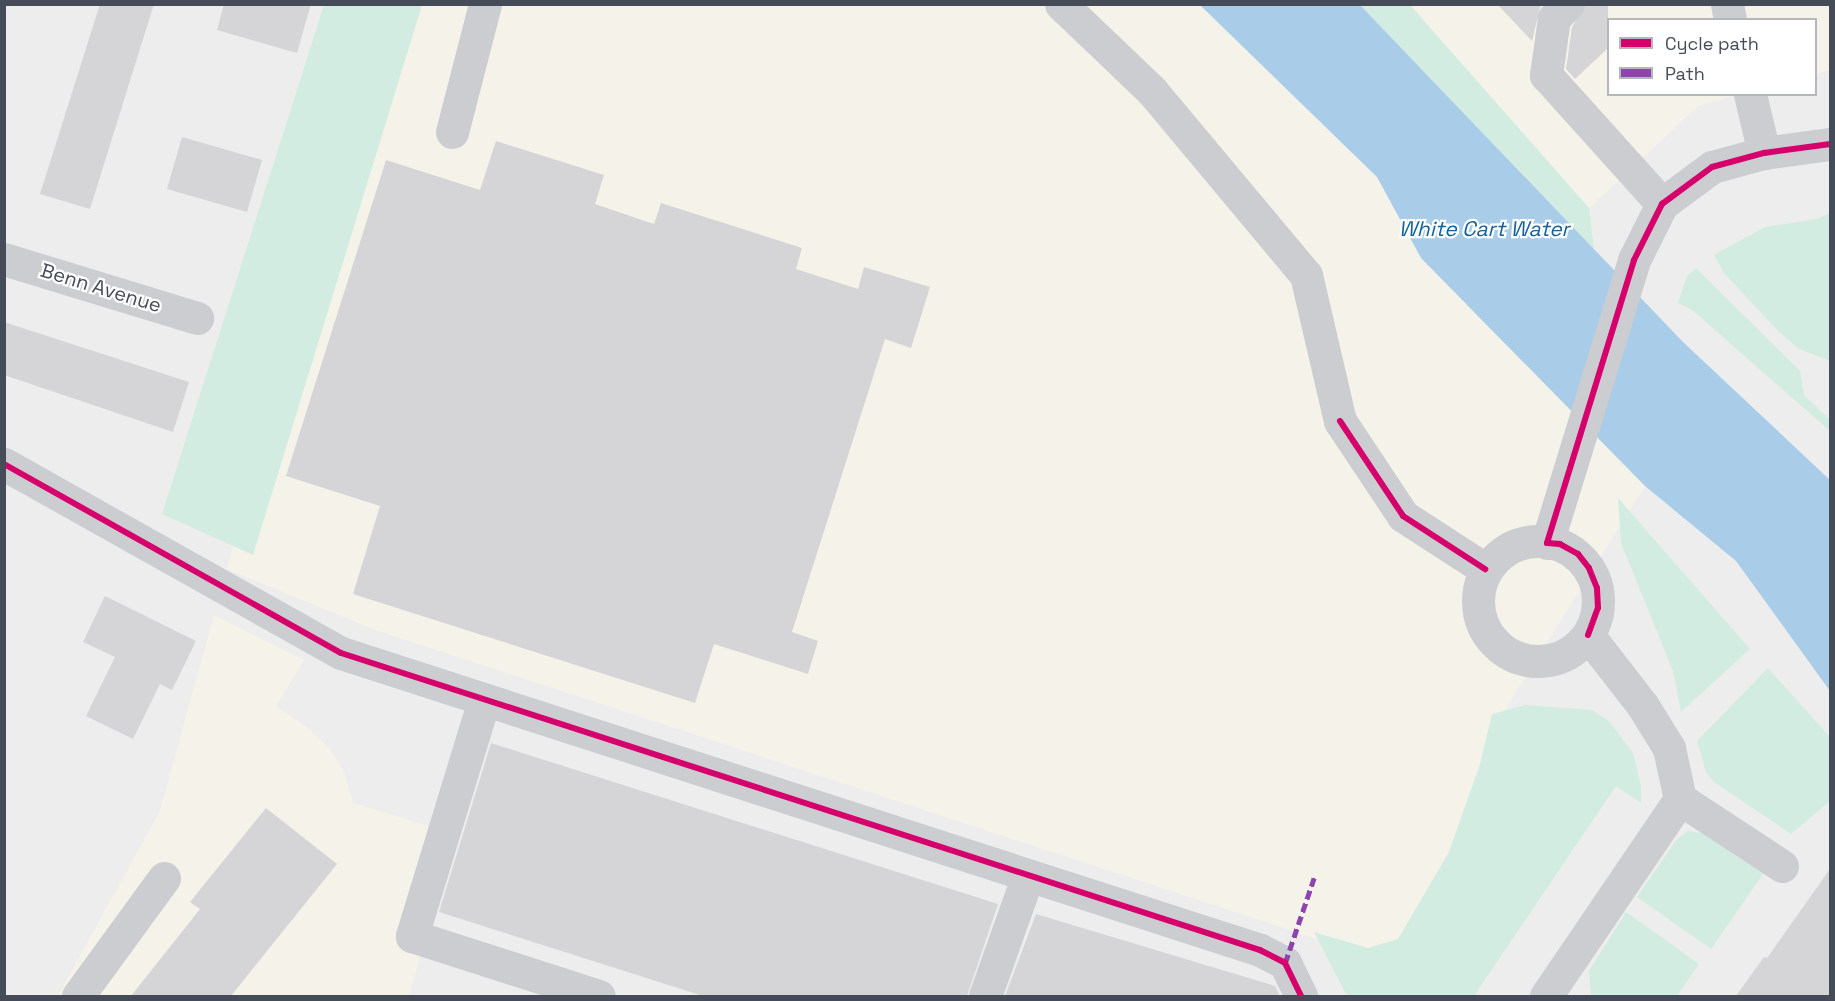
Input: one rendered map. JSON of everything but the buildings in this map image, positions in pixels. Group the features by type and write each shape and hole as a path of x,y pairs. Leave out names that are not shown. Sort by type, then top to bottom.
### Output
{"street":[{"path":"452,132 485,4"},
{"path":"1061,4 1152,91 1306,275 1340,421 1403,516 1485,569"},
{"path":"1568,4 1554,18 1546,75 1662,204"},
{"path":"1750,96 1764,153"},
{"path":"1550,531 1634,260 1662,204 1712,167 1764,153 1830,144"},
{"name":"Benn Avenue","path":"4,259 197,318"},
{"path":"4,464 341,653 1260,950 1285,963 1301,996"},
{"path":"1550,531 1560,544 1578,554 1589,568 1597,588 1598,609 1588,634 1573,650 1554,659 1519,658 1500,648 1488,636 1479,616 1476,596 1485,569 1499,553 1517,543 1550,531"},
{"path":"1588,634 1643,706 1669,747 1680,799 1782,866"},
{"path":"484,700 412,936 599,996"},
{"path":"1549,995 1680,799"},
{"path":"985,996 1028,875"},
{"path":"78,996 164,878"}],"shaded area":[{"path":"382,5 1200,5 1377,177 1421,258 1645,486 1504,711 1415,971 373,629 227,569"},
{"path":"1410,5 1830,5 1830,70 1817,74 1817,18 1607,18 1607,96 1733,96 1699,105 1589,208"},
{"path":"214,615 304,660 276,706 309,729 330,749 344,772 353,803 455,834 409,996 58,996 160,811"}],"green space":[{"path":"324,5 422,5 253,555 162,514"},
{"path":"1360,5 1410,5 1589,208 1594,249"},
{"path":"1830,213 1830,361 1799,349 1779,332 1724,273 1714,255 1765,227 1817,219"},
{"path":"1696,268 1800,371 1804,395 1830,420 1830,431 1692,310 1678,303 1687,276"},
{"path":"1618,498 1750,649 1681,712 1673,671 1621,543"},
{"path":"1768,668 1830,737 1830,801 1791,834 1714,782 1706,772 1697,741"},
{"path":"1525,705 1592,710 1609,721 1633,753 1641,786 1641,803 1616,786 1474,996 1347,996 1314,932 1368,948 1398,939 1449,852 1480,764 1492,714"},
{"path":"1688,831 1702,833 1763,874 1711,949 1637,897 1677,839"},
{"path":"1626,912 1699,964 1677,996 1591,995 1589,971"}],"water":[{"name":"White Cart Water","path":"1200,5 1360,5 1683,342 1830,480 1830,691 1736,561 1645,486 1421,258 1377,177"}],"marked path":[{"path":"1285,963 1315,875"}],"cycle path":[{"path":"1588,635 1598,608 1597,588 1589,568 1578,554 1560,544 1547,543 1634,260 1662,204 1712,167 1764,153 1830,144"},
{"path":"1340,421 1403,516 1485,569"},
{"path":"4,464 341,653 1260,950 1285,963 1301,996"}]}
